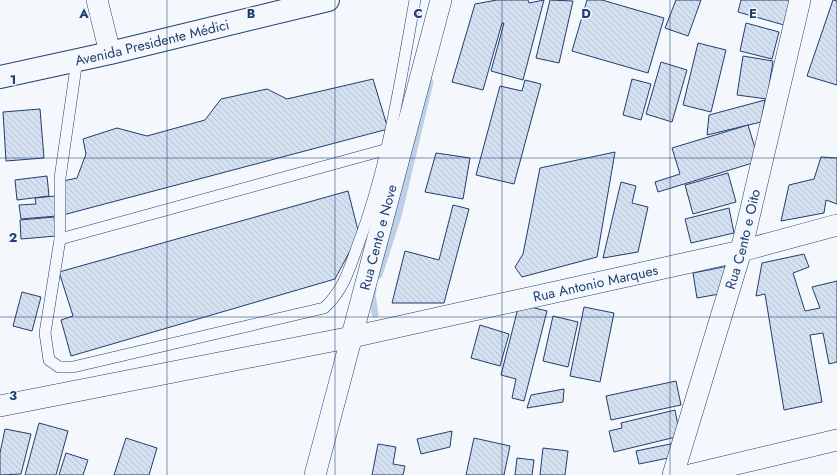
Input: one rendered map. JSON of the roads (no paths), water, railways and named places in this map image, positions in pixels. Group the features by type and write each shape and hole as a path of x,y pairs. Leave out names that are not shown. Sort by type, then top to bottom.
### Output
{"main road":[{"name":"Avenida Presidente Médici","path":"0,77 110,53 328,0"}],"street":[{"path":"97,0 110,53"},
{"name":"Rua Cento e Nove","path":"314,475 441,0"},
{"name":"Rua Cento e Oito","path":"673,475 741,251 800,0"},
{"name":"Rua Antonio Marques","path":"0,406 352,337 741,251 837,225"},
{"path":"690,475 837,440"}],"lane":[{"path":"77,60 60,178 60,239 45,333 49,360 59,367 73,367 324,308 336,297 346,276 365,225 388,149 415,0"},
{"path":"60,239 388,149"}],"waterway":[{"path":"379,275 398,216 430,82"},
{"path":"373,290 372,295 375,314"}]}
